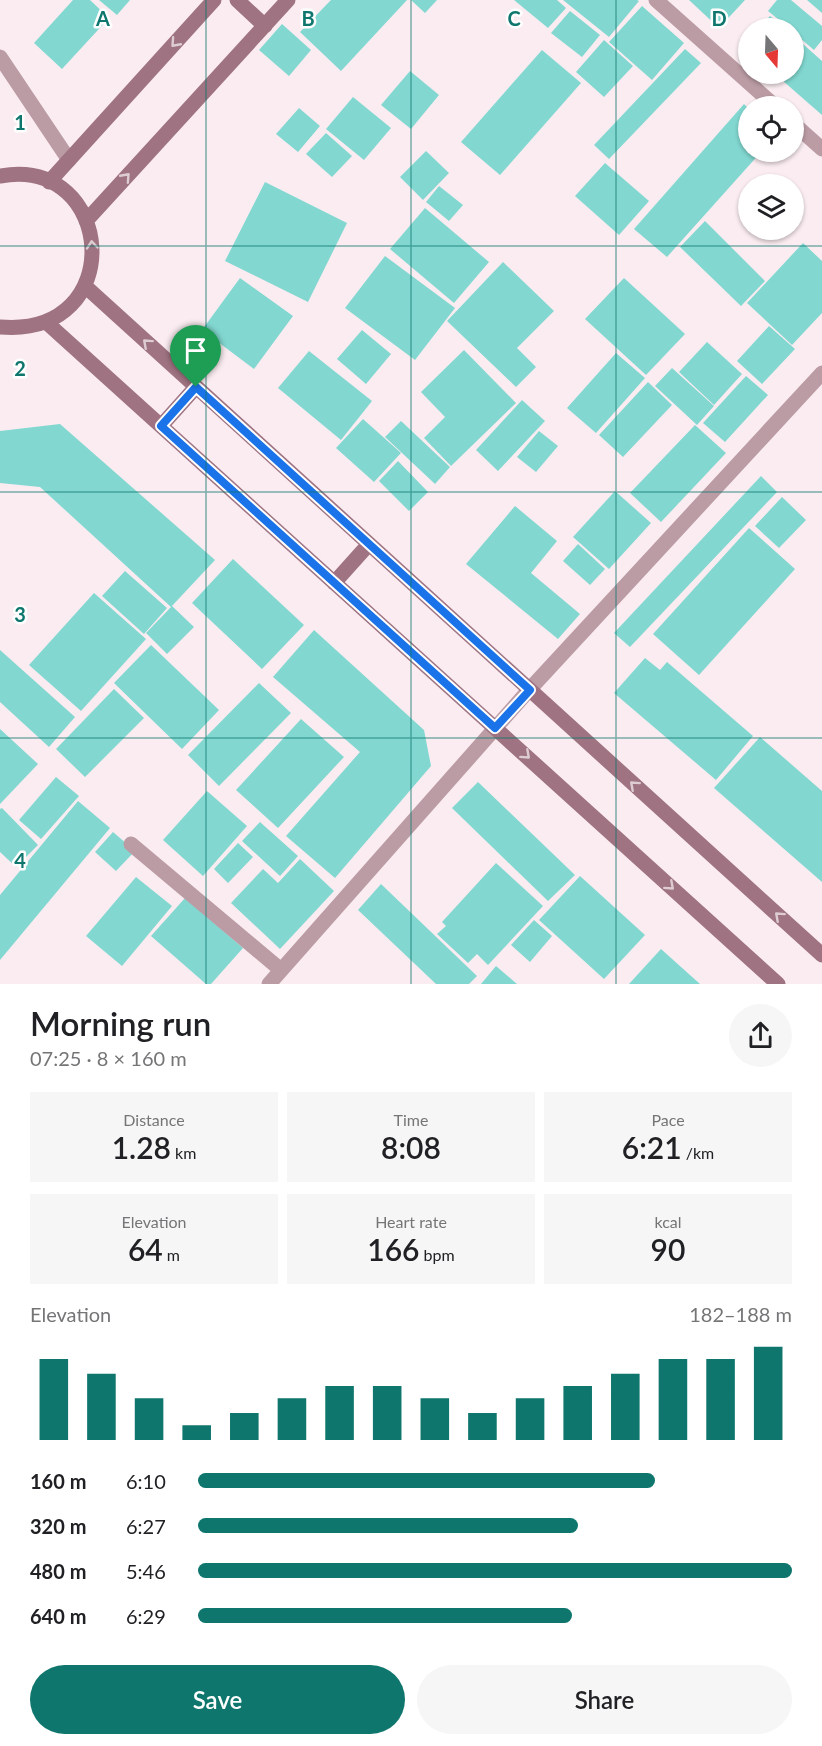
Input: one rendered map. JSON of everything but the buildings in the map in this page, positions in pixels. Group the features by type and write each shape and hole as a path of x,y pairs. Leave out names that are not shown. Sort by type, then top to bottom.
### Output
{"street":[{"path":"49,182 214,0"},
{"path":"237,0 265,26"},
{"path":"86,221 288,0"},
{"path":"656,0 763,96"},
{"path":"0,57 69,160"},
{"path":"804,133 822,149"},
{"path":"0,176 22,175 49,182 63,190 74,201 86,221 92,239 93,258 85,286 68,308 46,322 23,327 0,327"},
{"path":"85,286 822,955"},
{"path":"46,322 778,984"},
{"path":"269,984 495,728 822,373"},
{"path":"161,426 196,387"},
{"path":"334,583 369,544"},
{"path":"131,844 281,970"}],"route":[{"path":"196,387 530,690 495,728 161,426 196,387"}]}
